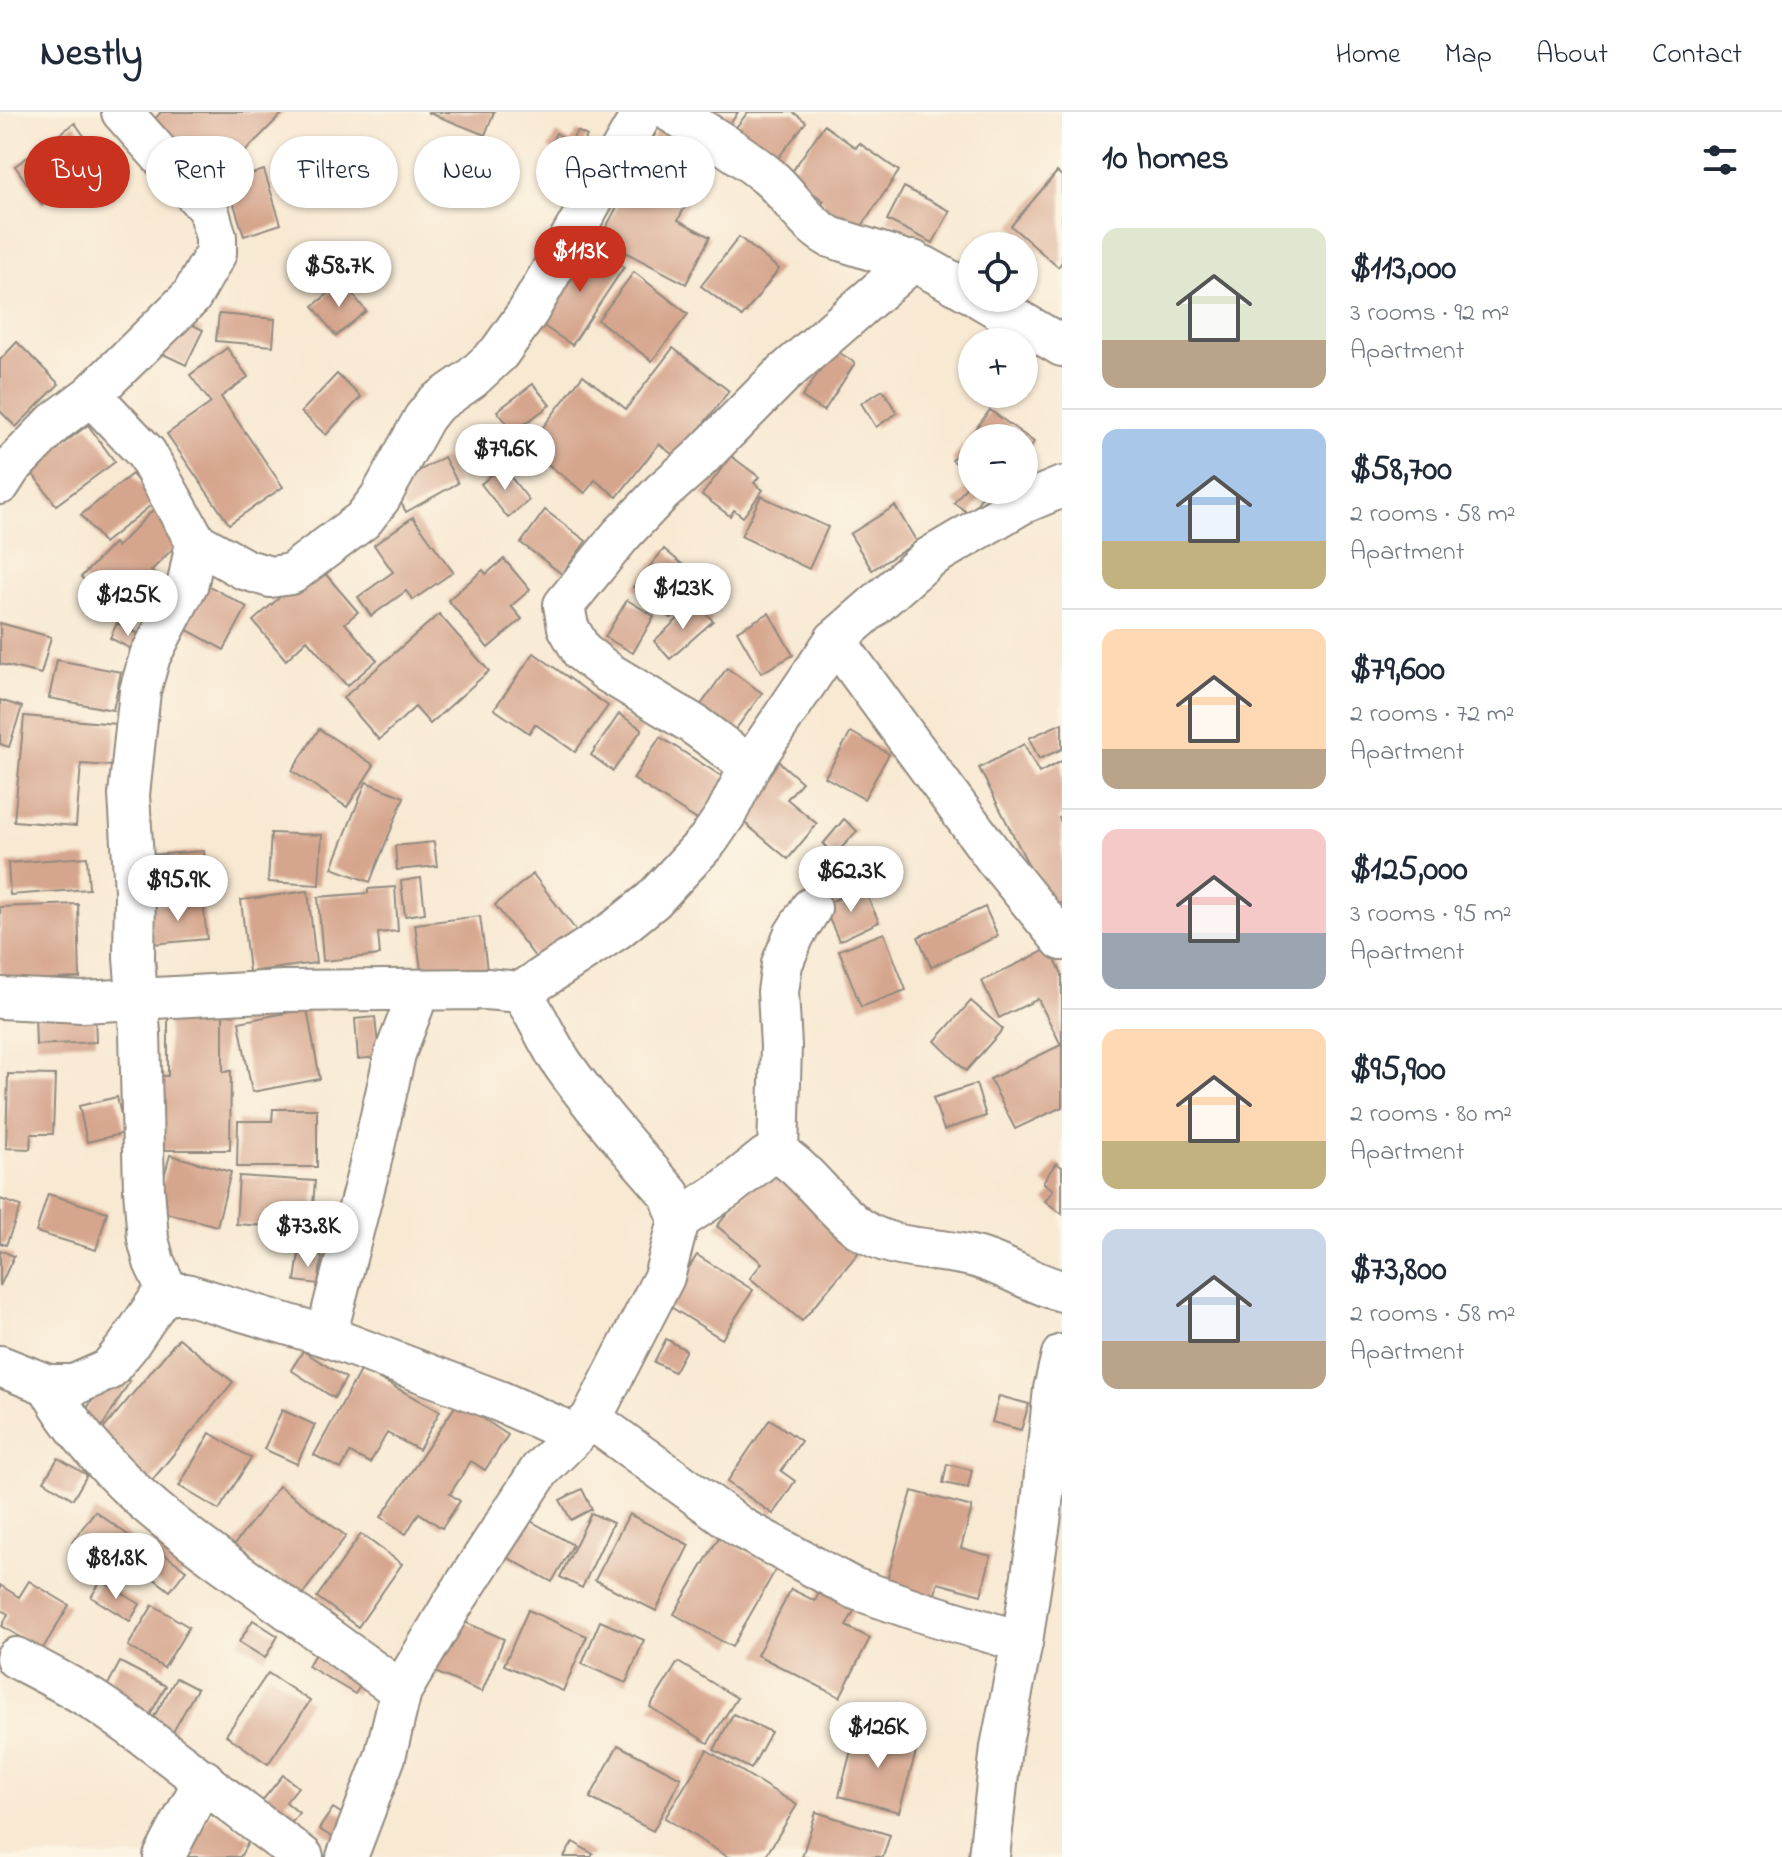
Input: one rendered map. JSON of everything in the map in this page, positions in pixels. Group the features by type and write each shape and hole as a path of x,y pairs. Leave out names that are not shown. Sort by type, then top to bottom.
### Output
{"street":[{"path":"0,484 11,467 55,422 91,395 191,297 216,253 216,237 208,209 122,112"},
{"path":"91,395 146,453 196,542 244,569 270,577 291,574 363,520 380,498 424,418 435,404 471,379 499,353 528,312 643,112"},
{"path":"671,112 713,137 770,179 817,230 830,237 913,261 958,285"},
{"path":"750,766 693,724 609,673 582,652 568,627 564,605 621,535 662,492 781,376 913,261"},
{"path":"1004,312 1062,346"},
{"path":"0,998 82,1002 284,991 486,989 521,992 617,929 653,900 709,839 726,814 750,766 835,640 929,558 1021,504 1062,487"},
{"path":"169,1294 154,1262 148,1239 129,795 140,691 150,656 188,583 196,542"},
{"path":"835,640 995,858 1062,940"},
{"path":"778,1153 781,1046 778,992 782,964 794,935 811,908"},
{"path":"326,1336 395,1054 419,991"},
{"path":"347,1857 385,1757 401,1691 452,1605 540,1470 583,1427 664,1277 679,1220 670,1195 565,1066 521,992"},
{"path":"679,1220 766,1157 778,1153 793,1162 824,1198 861,1230 897,1246 981,1259 1062,1291"},
{"path":"0,1366 48,1385 74,1385 108,1370 158,1301 169,1294 186,1294 326,1336 499,1401 583,1427 743,1529 853,1588 1022,1642"},
{"path":"989,1857 1001,1747 1022,1642 1040,1522 1054,1389 1062,1355"},
{"path":"48,1385 83,1440 158,1514 401,1691"},
{"path":"16,1658 94,1701 204,1780 303,1857"},
{"path":"164,1857 204,1780"}],"building":[{"path":"161,112 284,112 254,142 254,136 168,136 153,121"},
{"path":"427,112 494,112 485,135"},
{"path":"693,112 738,112 724,133"},
{"path":"748,112 793,112 806,122 768,171 727,139"},
{"path":"662,121 690,136 654,136"},
{"path":"75,123 84,136 57,136"},
{"path":"824,125 856,148 859,143 899,171 855,236 818,210 824,201 789,176"},
{"path":"24,160 24,179 15,166"},
{"path":"264,170 270,189 270,208 276,208 281,224 244,236 235,208 254,208 254,173"},
{"path":"1057,172 1062,176 1062,262 1058,267 1038,250 1038,232 1018,232 1011,226"},
{"path":"904,187 950,211 933,243 887,220"},
{"path":"616,208 684,208 678,220 710,237 686,284 600,239"},
{"path":"739,237 779,269 742,317 701,286"},
{"path":"587,244 624,267 572,345 536,321"},
{"path":"634,272 688,314 652,361 598,320"},
{"path":"343,282 366,311 336,336 313,306"},
{"path":"219,314 275,319 273,346 216,341"},
{"path":"179,318 203,330 186,365 161,353"},
{"path":"17,342 59,384 16,427 0,411 0,360"},
{"path":"227,348 248,377 221,397 283,487 229,524 167,434 211,403 190,375"},
{"path":"673,348 729,391 677,458 659,444 617,497 595,480 585,493 527,448 583,375 626,409"},
{"path":"834,349 855,363 824,411 802,397"},
{"path":"337,374 361,397 326,435 301,412"},
{"path":"533,384 550,405 514,432 497,411"},
{"path":"883,390 897,413 876,427 861,403"},
{"path":"990,410 1009,424 979,424"},
{"path":"88,425 115,462 56,505 29,469"},
{"path":"731,456 759,477 754,483 763,490 743,517 734,510 730,516 702,495"},
{"path":"444,457 458,483 406,512 392,486"},
{"path":"502,466 529,500 508,518 481,484"},
{"path":"132,474 155,502 104,543 81,515"},
{"path":"761,496 828,527 809,569 741,536"},
{"path":"958,498 958,504 977,504 970,514 954,503"},
{"path":"895,506 917,542 872,570 850,534"},
{"path":"154,509 184,537 151,571 163,583 128,621 81,577 114,543 117,547"},
{"path":"545,510 586,541 562,574 521,543"},
{"path":"413,517 453,572 413,600 406,591 371,616 358,597 393,572 374,545"},
{"path":"664,549 701,580 671,618 633,587"},
{"path":"504,559 530,590 511,606 522,619 488,648 448,600 483,570 486,574"},
{"path":"317,564 358,612 345,623 377,660 347,686 307,640 286,660 253,621"},
{"path":"202,582 247,607 224,650 178,625"},
{"path":"627,600 654,616 633,653 605,637"},
{"path":"696,602 713,621 670,659 654,641"},
{"path":"769,613 793,655 761,673 737,631"},
{"path":"439,614 489,671 430,724 415,707 379,740 343,698"},
{"path":"0,623 51,637 41,674 0,664"},
{"path":"117,623 147,638 139,653 110,638"},
{"path":"534,653 608,706 575,752 535,724 529,733 494,709"},
{"path":"57,660 121,672 113,710 49,698"},
{"path":"727,668 762,693 730,737 696,712"},
{"path":"0,700 22,707 9,747 0,744"},
{"path":"619,714 642,729 613,771 591,755"},
{"path":"24,716 116,724 112,766 81,764 76,826 14,821"},
{"path":"1062,723 1062,749 1039,759 1029,738"},
{"path":"319,729 374,765 347,807 292,771"},
{"path":"851,732 889,754 864,799 825,777"},
{"path":"660,737 726,779 699,821 633,779"},
{"path":"1024,744 1039,773 1062,761 1062,816 1059,818 1062,824 1062,903 1051,909 979,768"},
{"path":"778,761 802,782 787,799 817,824 788,859 734,814"},
{"path":"366,782 404,797 370,882 332,868"},
{"path":"844,819 857,831 835,855 823,844"},
{"path":"271,833 322,835 319,885 268,882"},
{"path":"434,842 437,866 397,870 395,846"},
{"path":"204,851 207,890 153,895 150,855"},
{"path":"87,857 89,889 10,895 8,863"},
{"path":"533,874 581,937 543,967 495,905"},
{"path":"421,878 425,913 405,916 401,881"},
{"path":"395,887 398,931 378,933 380,955 323,961 318,897 368,893 368,889"},
{"path":"863,887 879,922 839,941 823,905"},
{"path":"308,891 316,963 249,972 241,900"},
{"path":"203,902 207,939 152,944 149,906"},
{"path":"78,904 80,978 0,981 0,907"},
{"path":"985,907 998,936 931,967 918,937"},
{"path":"480,916 487,970 422,978 415,924"},
{"path":"884,933 906,990 861,1007 839,950"},
{"path":"1050,948 1062,974 1062,1107 1015,1129 990,1079 1061,1045 1038,999 999,1018 982,981"},
{"path":"971,1001 1003,1029 966,1071 935,1041"},
{"path":"307,1009 320,1079 252,1092 239,1022"},
{"path":"95,1013 96,1042 36,1045 35,1016"},
{"path":"168,1014 223,1014 223,1072 231,1071 230,1150 159,1150 159,1076 168,1076"},
{"path":"375,1017 379,1057 358,1059 355,1019"},
{"path":"8,1074 55,1075 53,1134 31,1134 30,1149 6,1148"},
{"path":"976,1084 986,1116 944,1130 933,1098"},
{"path":"117,1097 125,1133 87,1142 79,1106"},
{"path":"273,1109 317,1109 317,1167 237,1167 238,1121 272,1121"},
{"path":"170,1155 231,1172 217,1226 155,1210"},
{"path":"773,1159 869,1240 802,1321 750,1278 762,1263 717,1226"},
{"path":"1056,1163 1062,1167 1062,1214 1045,1201 1053,1190 1043,1182"},
{"path":"239,1176 315,1181 312,1217 299,1216 297,1228 236,1224"},
{"path":"48,1194 107,1212 96,1250 36,1232"},
{"path":"0,1199 21,1206 6,1245 0,1243"},
{"path":"0,1250 14,1256 0,1286"},
{"path":"299,1253 322,1257 318,1284 295,1281"},
{"path":"697,1255 753,1290 722,1339 666,1304"},
{"path":"179,1338 233,1382 149,1484 95,1439"},
{"path":"666,1339 686,1350 674,1372 654,1362"},
{"path":"303,1351 346,1378 334,1398 291,1370"},
{"path":"361,1369 440,1411 419,1450 387,1433 370,1463 350,1453 341,1469 314,1455"},
{"path":"112,1370 130,1381 100,1430 81,1418"},
{"path":"999,1396 1029,1404 1021,1430 992,1422"},
{"path":"458,1402 508,1435 485,1470 471,1461 450,1494 460,1501 442,1528 419,1513 406,1534 381,1517"},
{"path":"282,1410 315,1425 297,1464 264,1449"},
{"path":"770,1419 801,1441 781,1471 795,1481 773,1514 727,1482"},
{"path":"210,1433 251,1458 219,1510 179,1486"},
{"path":"58,1458 87,1475 73,1499 44,1481"},
{"path":"947,1464 972,1470 968,1488 943,1483"},
{"path":"279,1486 346,1536 302,1595 234,1545"},
{"path":"582,1489 592,1509 571,1520 560,1500"},
{"path":"912,1491 972,1507 961,1548 991,1556 981,1595 938,1583 932,1605 884,1591"},
{"path":"95,1511 132,1538 109,1569 72,1542"},
{"path":"591,1513 613,1523 582,1588 560,1577"},
{"path":"629,1514 689,1545 656,1611 595,1580"},
{"path":"520,1515 573,1545 552,1582 499,1553"},
{"path":"361,1534 402,1564 358,1627 317,1597"},
{"path":"719,1537 776,1569 732,1647 674,1614"},
{"path":"154,1547 186,1570 170,1591 139,1567"},
{"path":"29,1581 69,1605 42,1650 2,1626 8,1614 0,1609 0,1585 19,1597"},
{"path":"101,1581 140,1604 130,1621 91,1597"},
{"path":"823,1584 859,1602 846,1626 870,1638 840,1697 757,1655 791,1589 815,1601"},
{"path":"153,1605 189,1627 164,1668 128,1646"},
{"path":"528,1610 587,1636 563,1691 504,1665"},
{"path":"453,1617 504,1639 482,1692 430,1670"},
{"path":"253,1620 278,1636 265,1658 239,1642"},
{"path":"600,1621 644,1640 626,1683 582,1664"},
{"path":"320,1645 368,1674 355,1694 308,1666"},
{"path":"120,1662 166,1686 149,1717 104,1692"},
{"path":"678,1662 737,1698 708,1743 650,1707"},
{"path":"268,1673 310,1701 268,1764 226,1735"},
{"path":"176,1678 197,1689 168,1741 147,1729"},
{"path":"733,1714 771,1732 751,1769 714,1750"},
{"path":"857,1728 918,1745 899,1812 839,1796"},
{"path":"618,1745 681,1778 653,1831 590,1798"},
{"path":"707,1750 797,1805 765,1857 728,1857 665,1818"},
{"path":"283,1775 298,1787 286,1802 299,1813 290,1825 261,1802"},
{"path":"333,1808 355,1822 341,1843 319,1829"},
{"path":"816,1812 890,1835 883,1857 802,1857"},
{"path":"210,1814 250,1839 240,1857 184,1857"},
{"path":"573,1842 593,1854 591,1857 564,1857"}]}
